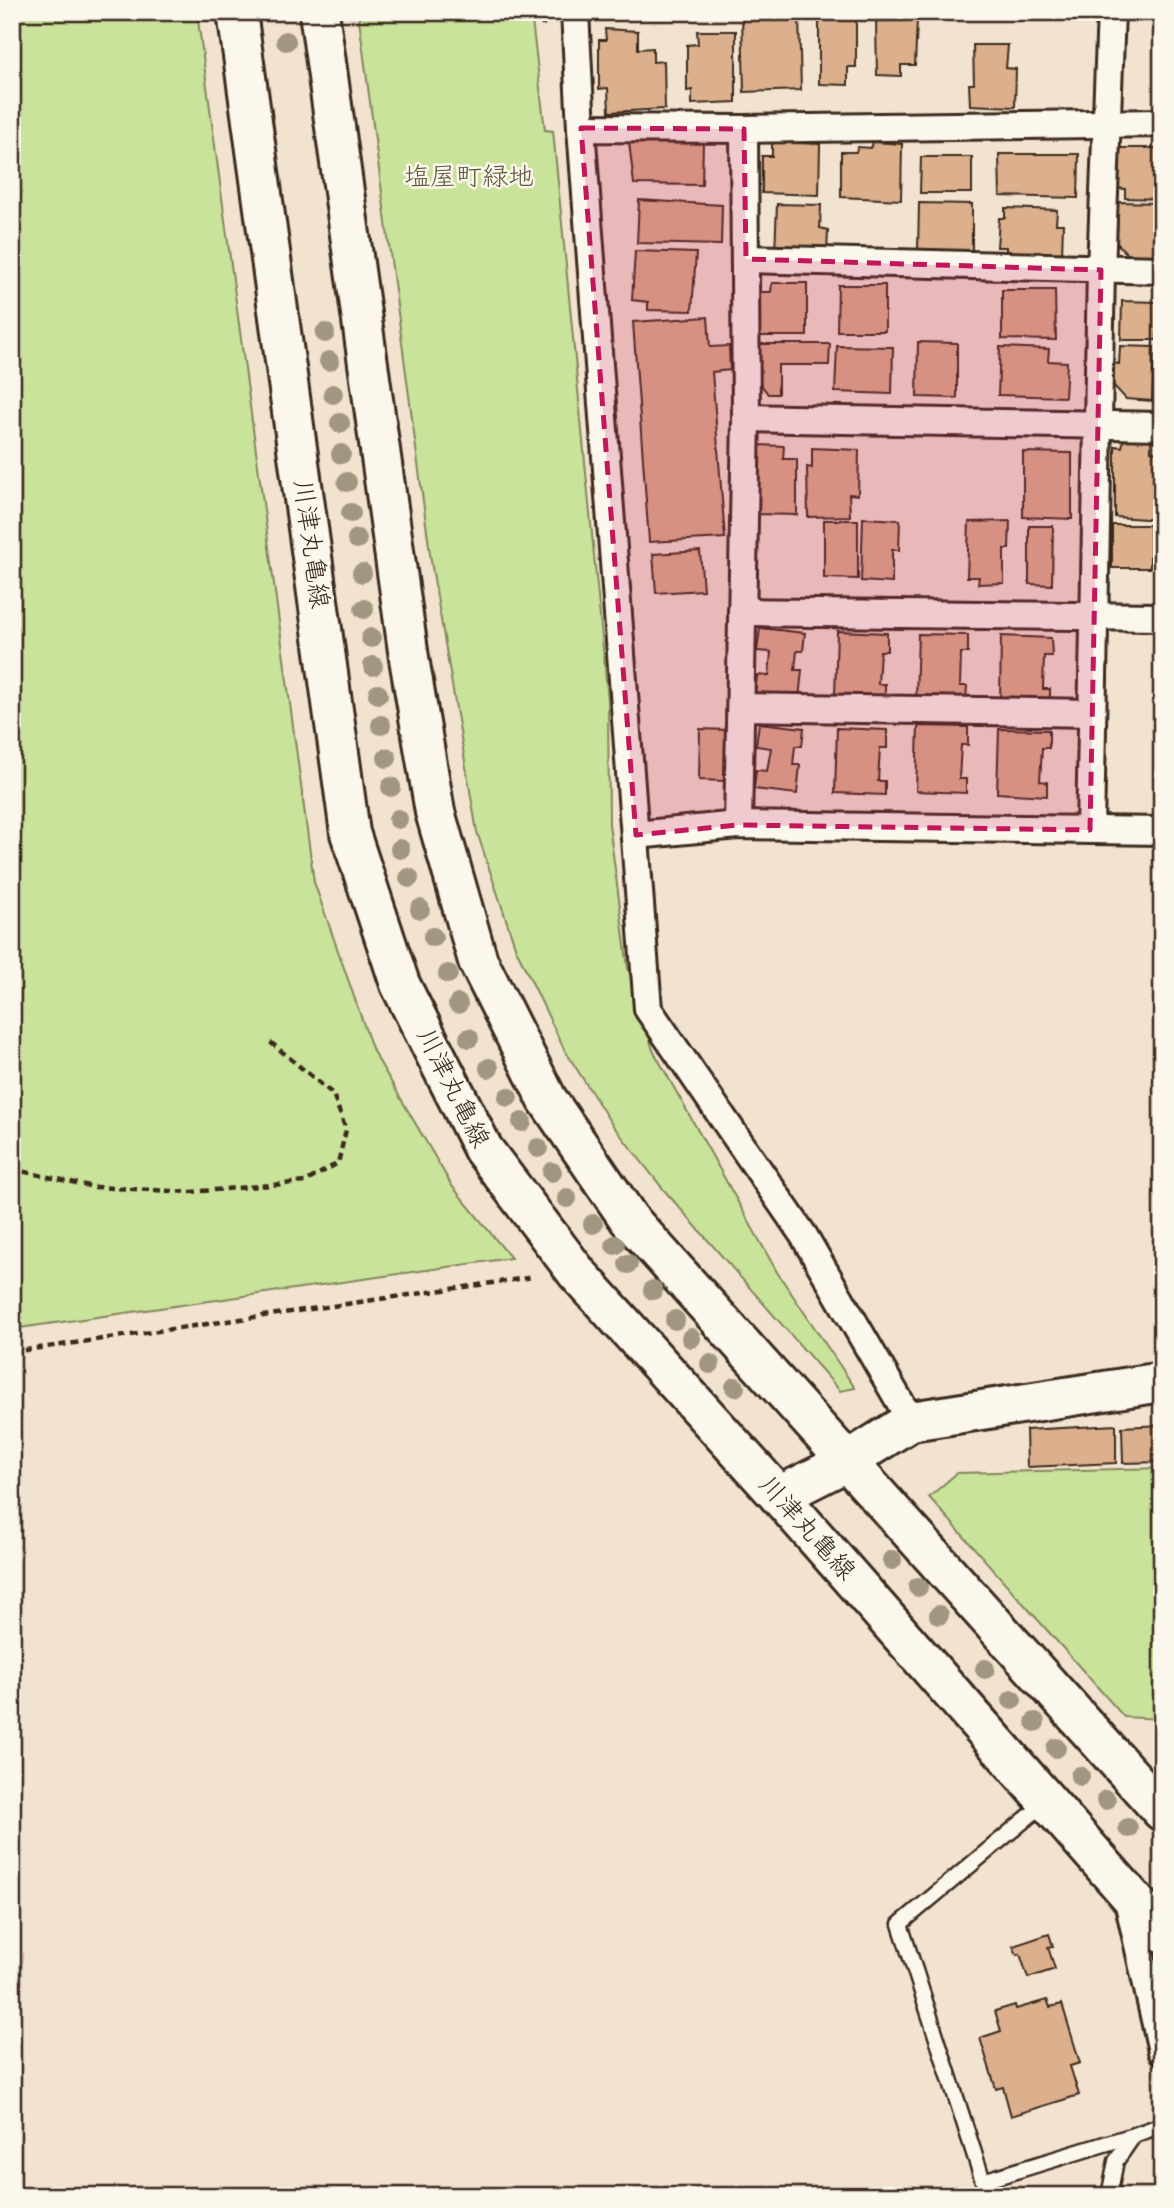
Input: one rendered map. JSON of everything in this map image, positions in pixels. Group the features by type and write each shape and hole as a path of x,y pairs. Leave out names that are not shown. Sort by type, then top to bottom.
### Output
{"main road":[{"name":"川津丸亀線","path":"237,12 350,833 400,984 483,1150 577,1273 779,1496 1162,1931"},
{"path":"319,12 411,671 435,812 478,961 547,1099 629,1219 1162,1811"},
{"path":"779,1496 846,1462 911,1421 1162,1382"}],"street":[{"path":"575,12 648,1009 804,1236 911,1421"},
{"path":"1090,830 1097,425 1105,123 1111,12"},
{"path":"582,128 744,129 1162,123"},
{"path":"738,825 746,418 744,129"},
{"path":"746,260 1162,270"},
{"path":"746,418 1162,426"},
{"path":"742,612 1162,617"},
{"path":"741,707 1092,713"},
{"path":"636,835 738,825 1162,831"},
{"path":"1126,1891 1162,2051"}],"lane":[{"path":"1047,1801 900,1924 983,2180 1134,2135 1162,2124"},
{"path":"1109,2196 1116,2161 1134,2135"}],"path":[{"path":"12,1169 94,1186 191,1192 304,1182 338,1163 346,1129 333,1094 269,1041"},
{"path":"12,1352 542,1276"}],"highlighted area":[{"path":"581,128 744,129 746,259 1101,270 1090,830 738,825 636,835"}],"green space":[{"path":"12,12 197,12 314,882 373,1051 452,1186 511,1258 12,1329"},
{"name":"塩屋町緑地","path":"358,12 531,12 545,130 553,131 608,700 609,824 628,968 653,1050 777,1272 855,1388 840,1391 664,1190 611,1123 564,1049 516,949 477,832 431,561"},
{"path":"1162,1468 1162,1719 1124,1717 929,1497 957,1473"}],"building":[{"path":"742,15 799,15 801,90 744,92"},
{"path":"819,19 856,19 856,67 848,67 848,85 819,84"},
{"path":"917,20 915,65 901,65 901,76 877,75 876,21"},
{"path":"605,29 638,31 638,49 653,48 653,62 664,61 665,109 609,112 608,88 599,89 599,40 606,40"},
{"path":"697,31 736,31 736,102 692,104 692,90 687,91 687,45 698,44"},
{"path":"973,45 1008,45 1006,68 1016,69 1015,107 970,105 969,84 974,84"},
{"path":"703,141 702,185 634,184 629,142"},
{"path":"772,142 820,144 819,195 762,193 762,156 772,156"},
{"path":"873,142 902,144 901,200 841,197 841,152 856,152 858,147 871,148"},
{"path":"1116,148 1161,148 1161,199 1125,198 1125,189 1115,188"},
{"path":"999,154 1079,154 1078,198 1000,196"},
{"path":"921,157 972,157 972,193 920,193"},
{"path":"639,200 722,205 721,245 637,243"},
{"path":"1118,202 1160,203 1160,256 1129,256 1117,243"},
{"path":"919,203 972,204 972,254 918,252"},
{"path":"777,204 821,205 820,228 828,230 827,254 775,253"},
{"path":"1005,208 1057,210 1056,224 1063,224 1062,256 1006,254 1006,247 997,247 999,218 1005,218"},
{"path":"635,251 696,253 692,311 648,310 648,302 632,300"},
{"path":"772,283 807,283 807,336 757,336 758,292 771,292"},
{"path":"838,285 885,285 885,331 837,331"},
{"path":"1002,290 1055,290 1056,340 1002,339"},
{"path":"1122,301 1157,302 1157,340 1121,340"},
{"path":"708,317 710,347 729,346 730,370 712,372 725,538 649,542 633,322"},
{"path":"918,342 957,343 957,398 917,397"},
{"path":"759,344 830,344 829,365 778,365 778,394 768,394 759,382"},
{"path":"837,346 893,347 892,394 835,392"},
{"path":"1120,346 1154,347 1152,401 1126,399 1113,385 1114,363 1119,364"},
{"path":"1000,347 1049,349 1048,361 1067,362 1065,397 998,395"},
{"path":"1124,438 1151,440 1151,451 1162,452 1162,520 1115,517 1115,446 1122,447"},
{"path":"756,445 784,446 783,459 797,459 797,515 754,514"},
{"path":"812,448 859,450 858,495 849,494 850,516 808,517 807,467 812,468"},
{"path":"1023,452 1072,453 1072,519 1023,517"},
{"path":"863,518 900,520 899,550 892,550 892,583 861,581"},
{"path":"824,520 858,520 858,579 824,578"},
{"path":"1010,521 1009,549 1004,549 1004,583 978,584 979,577 967,577 969,522"},
{"path":"1155,524 1162,524 1162,580 1154,580"},
{"path":"1112,525 1150,525 1150,568 1112,568"},
{"path":"1029,526 1053,526 1052,585 1029,584"},
{"path":"700,551 703,590 656,593 653,554"},
{"path":"760,628 805,633 803,651 797,651 795,670 802,670 799,699 755,694 757,675 769,676 771,652 757,651"},
{"path":"837,631 887,633 887,651 880,651 878,684 885,684 885,698 835,696"},
{"path":"918,634 968,635 968,653 961,653 960,686 967,686 966,700 916,698"},
{"path":"1001,636 1051,638 1052,656 1044,656 1043,689 1050,689 1050,703 1000,700"},
{"path":"759,723 804,728 802,746 795,746 793,765 800,765 797,794 754,789 756,770 767,771 771,748 756,746"},
{"path":"918,726 968,727 968,745 961,745 959,779 966,779 966,793 916,791"},
{"path":"837,728 887,730 887,748 880,748 878,781 885,781 885,795 835,793"},
{"path":"700,729 727,730 726,781 699,780"},
{"path":"999,729 1049,730 1049,748 1042,748 1040,781 1047,782 1047,796 997,793"},
{"path":"1116,1425 1116,1463 1027,1467 1026,1430"},
{"path":"1162,1425 1162,1462 1123,1463 1122,1427"},
{"path":"1049,1934 1053,1946 1048,1947 1055,1969 1028,1978 1020,1954 1017,1955 1013,1946"},
{"path":"1047,2000 1050,2007 1062,2004 1080,2063 1070,2066 1079,2095 1011,2116 1003,2087 996,2089 980,2038 1001,2031 995,2011 1015,2005 1016,2009"}]}
